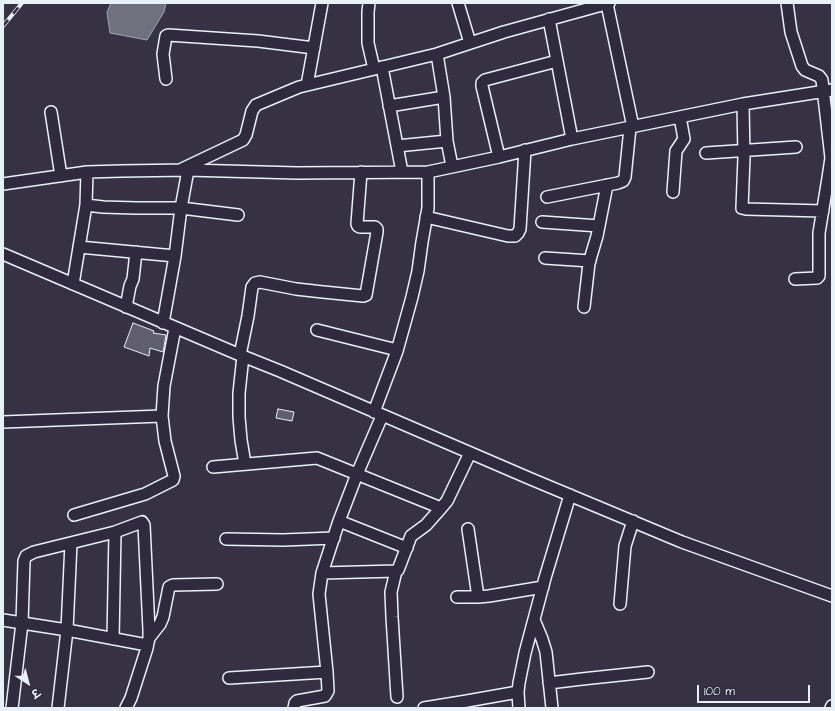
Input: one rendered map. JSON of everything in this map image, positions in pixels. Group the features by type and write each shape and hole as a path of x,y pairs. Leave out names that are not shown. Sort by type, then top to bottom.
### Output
{"street":[{"path":"307,85 322,3"},
{"path":"369,3 368,43 390,106 402,172"},
{"path":"458,3 470,43"},
{"path":"184,170 243,140 246,135 252,111 256,105 299,87 437,54 504,32 608,3 632,127 624,180 607,186 547,196"},
{"path":"787,3 791,32 802,66 805,70 819,76 828,90 830,149 819,240 818,278 795,280"},
{"path":"549,19 572,139"},
{"path":"166,79 163,54 166,36 168,34 258,41 314,48"},
{"path":"437,54 444,97 452,166"},
{"path":"499,157 482,83 485,80 557,61"},
{"path":"3,184 87,172 121,171 184,170 428,172 499,157 572,139 743,104 828,90"},
{"path":"390,106 444,97"},
{"path":"743,104 744,150 742,208 823,211"},
{"path":"51,112 61,176"},
{"path":"673,192 676,150 684,140 680,117"},
{"path":"397,146 448,141"},
{"path":"706,153 796,147"},
{"path":"426,218 508,236 515,236 520,229 525,150"},
{"path":"163,322 175,256 184,170"},
{"path":"73,284 86,205 87,172"},
{"path":"244,464 239,417 239,393 241,356 252,287 255,283 260,282 296,289 363,296 366,295 377,229 360,227 357,224 361,172"},
{"path":"294,708 294,703 297,701 322,696 327,694 328,691 328,672 319,594 322,573 339,521 378,414 412,297 428,208 428,172"},
{"path":"584,307 590,260 607,186"},
{"path":"86,205 103,207 181,208 238,215"},
{"path":"542,222 599,226"},
{"path":"79,247 175,256"},
{"path":"126,307 133,278 136,252"},
{"path":"3,254 633,522 682,542 832,596"},
{"path":"545,258 590,260"},
{"path":"74,515 145,494 173,480 174,476 165,441 162,416 164,386 175,328"},
{"path":"316,330 397,350"},
{"path":"3,422 162,416"},
{"path":"396,697 391,597 396,571 399,569 412,535 426,525 442,508 470,453"},
{"path":"213,467 317,458 442,508"},
{"path":"519,708 518,692 525,653 570,495"},
{"path":"339,521 407,548"},
{"path":"12,708 22,623 24,561 26,556 34,552 115,532 142,522 144,523 149,630 148,641 131,698 126,708"},
{"path":"620,604 625,546 633,522"},
{"path":"468,529 478,597"},
{"path":"113,639 115,532"},
{"path":"226,539 283,540 334,538"},
{"path":"58,708 67,630 71,543"},
{"path":"322,573 396,571"},
{"path":"148,641 163,617 169,588 173,586 217,584"},
{"path":"457,597 478,597 506,594 543,587"},
{"path":"3,620 113,639 148,641"},
{"path":"534,620 544,646 552,708"},
{"path":"229,678 328,672"},
{"path":"549,684 648,672"},
{"path":"424,708 518,692"}],"water":[{"path":"111,3 166,3 164,12 147,40 110,33 107,12"}],"building":[{"path":"133,323 154,331 153,333 166,335 163,352 150,348 149,356 124,347"},
{"path":"278,409 294,412 292,421 276,418"}],"railway":[{"path":"3,26 22,3"}]}
